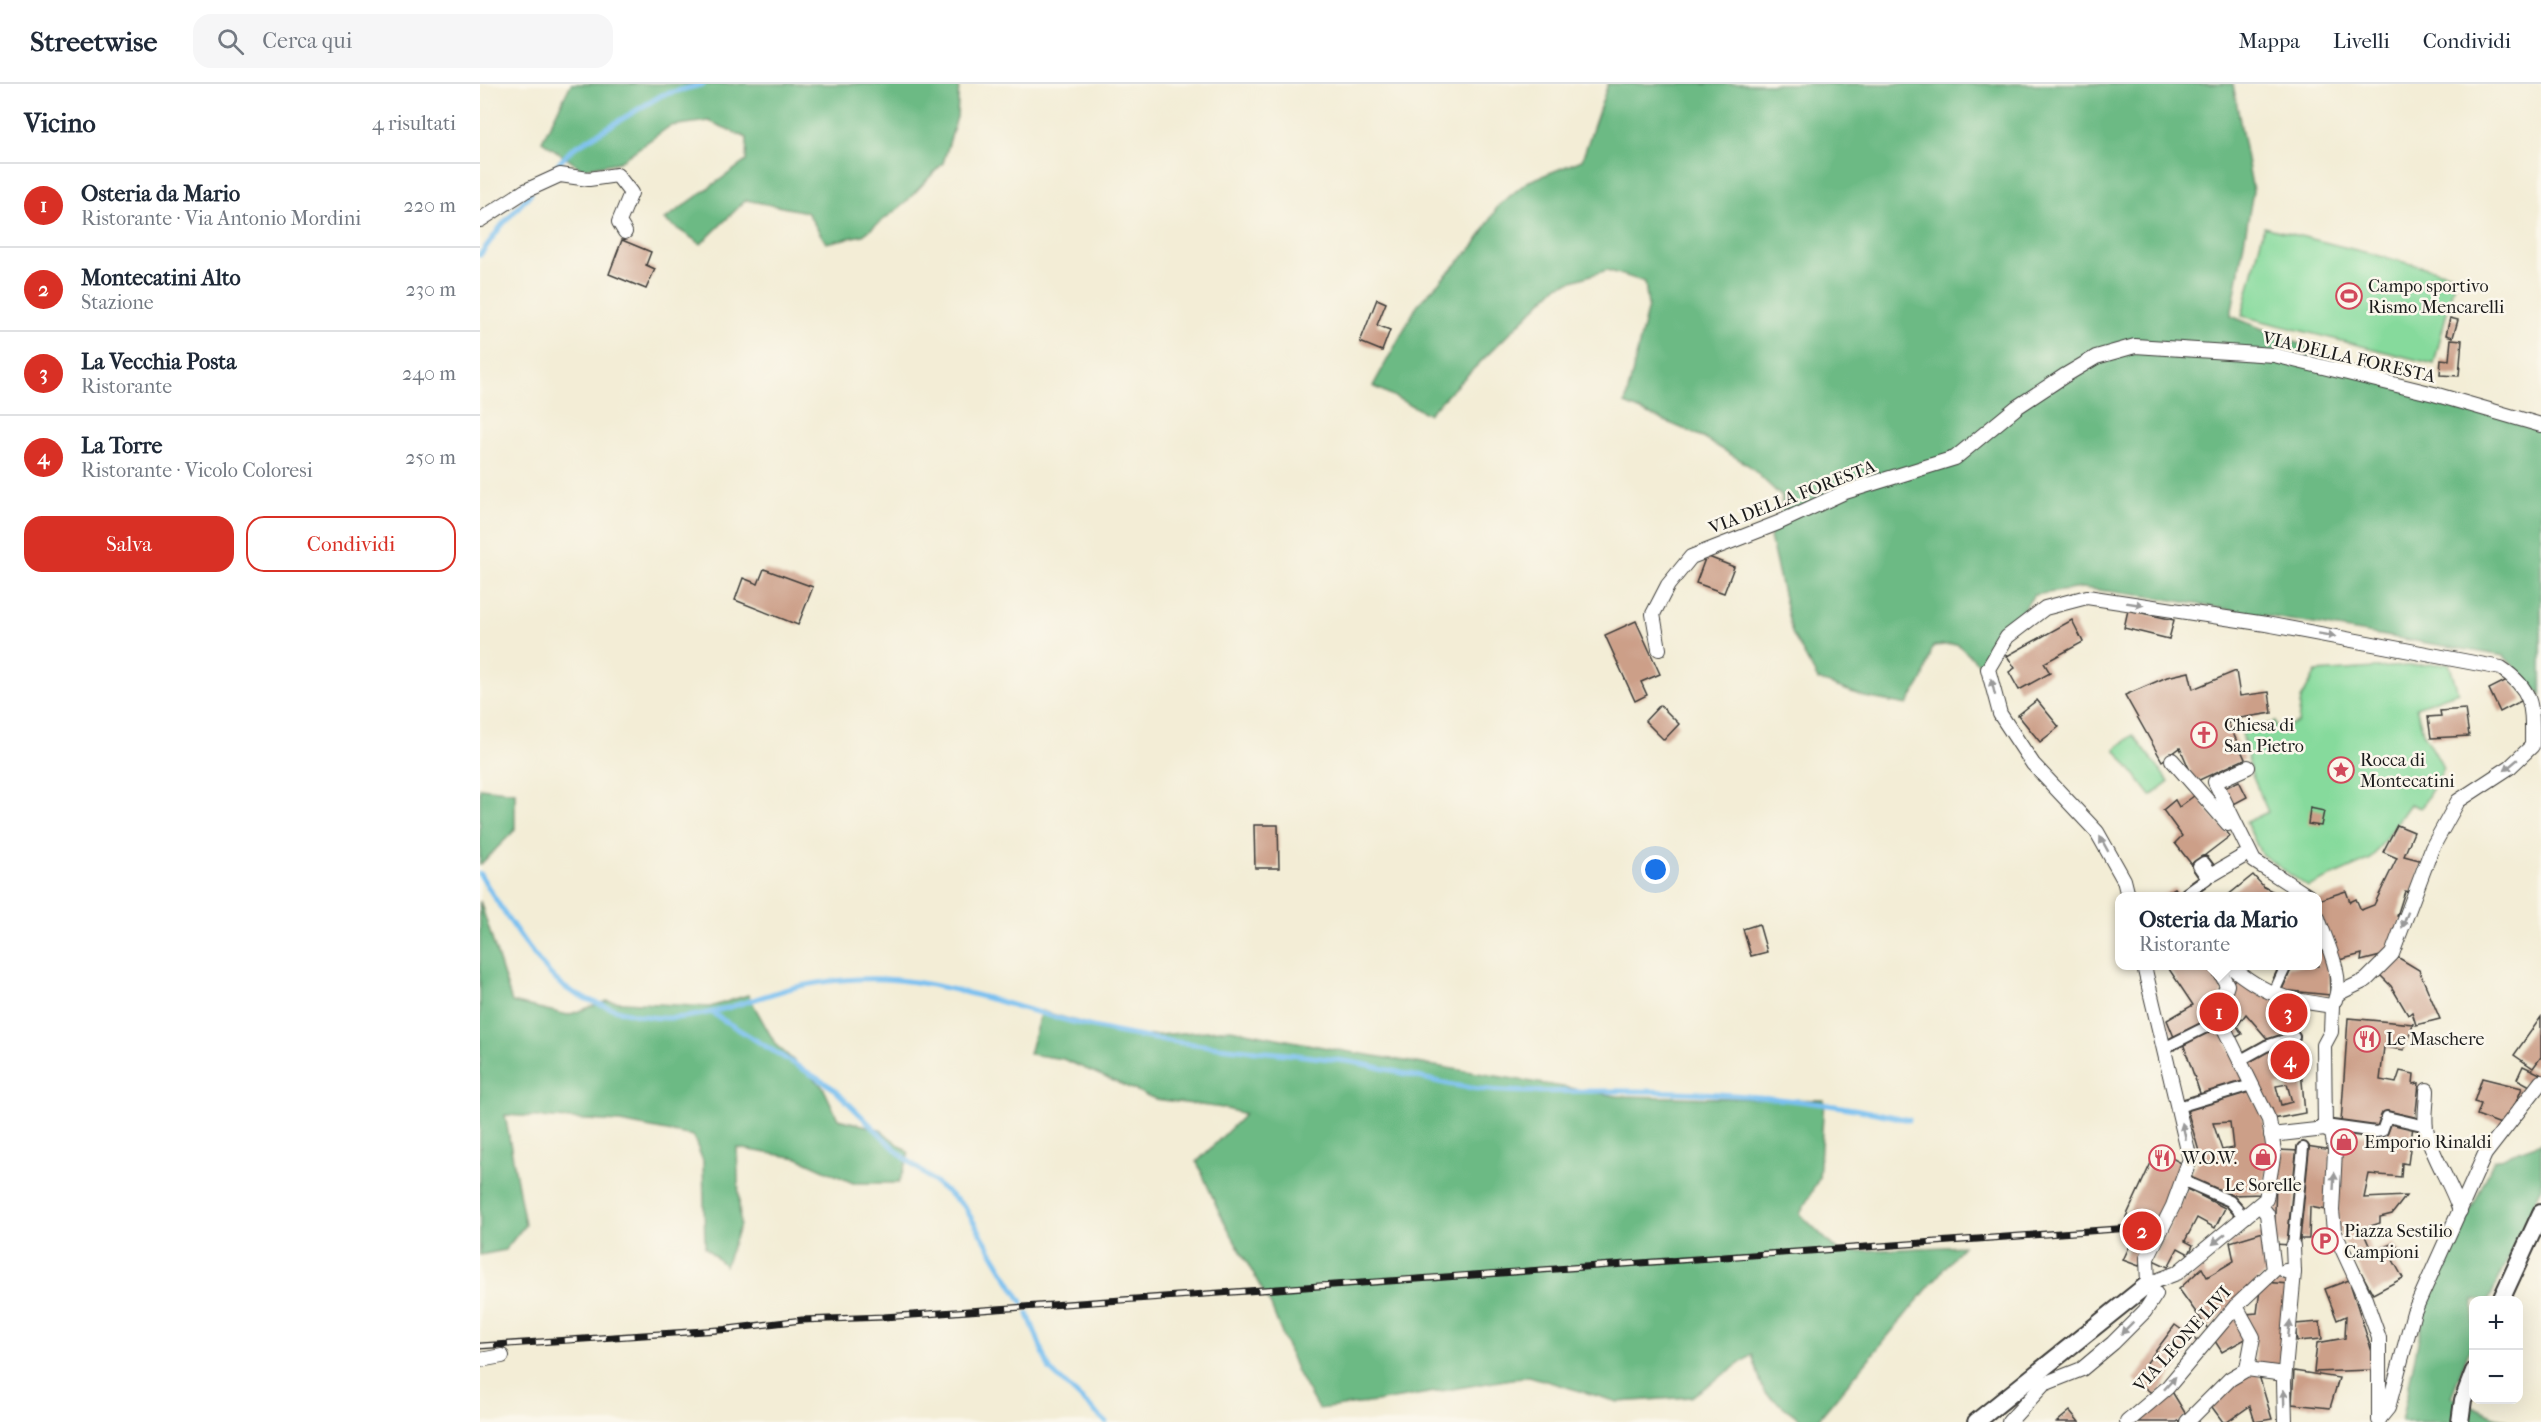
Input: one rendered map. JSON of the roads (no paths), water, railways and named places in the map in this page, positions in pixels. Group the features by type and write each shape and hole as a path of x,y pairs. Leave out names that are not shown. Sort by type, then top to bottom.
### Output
{"street":[{"path":"480,220 525,190 560,175 590,179 617,175 631,193 619,222 625,232"},
{"name":"VIA DELLA FORESTA","path":"1659,649 1653,614 1668,585 1691,557 1778,523 1845,492 1955,458 2017,407 2064,376 2096,357 2135,346 2274,356 2434,394 2541,425"},
{"path":"2127,892 2124,880 2097,832 2033,764 2000,714 1989,669 2007,637 2045,608 2087,597 2266,624 2501,668 2519,680 2532,704 2532,746 2510,767 2458,801 2432,848 2392,954 2366,980 2335,1000 2296,1000 2273,994 2261,989 2235,970"},
{"path":"2172,760 2236,834 2242,857 2258,871 2264,867"},
{"path":"2248,767 2215,782 2254,861 2301,892"},
{"path":"2189,892 2207,879 2198,866 2204,862 2213,874 2242,857"},
{"path":"2322,931 2335,972 2335,1000 2331,1032 2324,1045 2325,1127 2332,1133 2335,1150 2332,1211 2334,1231 2364,1296 2379,1338 2379,1420"},
{"path":"2009,1422 2044,1384 2082,1369 2145,1311 2156,1294 2148,1284 2147,1258 2184,1180 2190,1159 2145,970"},
{"path":"1976,1422 2148,1284 2177,1273 2266,1199 2274,1151 2268,1120 2215,1010 2221,1002 2227,985 2219,970"},
{"path":"2273,994 2284,970"},
{"path":"2164,1048 2220,1020"},
{"path":"2239,1061 2266,1046 2294,1037"},
{"path":"2379,1420 2388,1408 2414,1312 2485,1154 2541,1082"},
{"path":"2178,1107 2251,1085"},
{"path":"2427,1090 2426,1126 2434,1155 2453,1189 2460,1211"},
{"path":"2271,1135 2325,1127 2376,1132 2382,1131 2387,1117 2426,1126"},
{"path":"2285,1422 2284,1374 2294,1278 2293,1246 2303,1148"},
{"path":"2184,1180 2230,1201 2245,1218"},
{"path":"2260,1205 2267,1214 2274,1270 2294,1278"},
{"path":"2503,1296 2541,1214"},
{"name":"VIA LEONE LIVI","path":"2127,1422 2167,1388 2236,1306 2274,1270"},
{"path":"2236,1306 2253,1337 2247,1369"},
{"path":"480,1360 502,1356"},
{"path":"2187,1422 2230,1378 2247,1369 2284,1374"},
{"path":"2460,1422 2463,1400 2469,1384"}],"waterway":[{"path":"548,175 572,149 662,95 704,84"},
{"path":"480,255 502,225 531,193"},
{"path":"480,874 525,943 560,984 587,999 634,1014 658,1018 680,1017 723,1009 792,988 817,983 858,979 898,980 948,988 1072,1022 1128,1034 1189,1044 1345,1061 1471,1088 1510,1091 1630,1091 1735,1095 1840,1107 1909,1120"},
{"path":"712,1013 833,1088 900,1154 964,1206 1022,1302"},
{"path":"1028,1314 1050,1370 1106,1422"}],"railway":[{"path":"728,1329 802,1320 884,1317 2131,1228"},
{"path":"480,1346 734,1329"}],"place":[{"name":"Campo sportivo Rismo Mencarelli","path":"2349,296"},
{"name":"Chiesa di San Pietro","path":"2204,735"},
{"name":"Rocca di Montecatini","path":"2341,770"},
{"name":"Osteria da Mario","path":"2219,1012"},
{"name":"La Vecchia Posta","path":"2288,1013"},
{"name":"Le Maschere","path":"2367,1039"},
{"name":"La Torre","path":"2290,1060"},
{"name":"Emporio Rinaldi","path":"2344,1142"},
{"name":"Le Sorelle","path":"2263,1157"},
{"name":"W.O.W.","path":"2162,1158"},
{"name":"Montecatini Alto","path":"2142,1231"},
{"name":"Piazza Sestilio Campioni","path":"2325,1241"}]}
